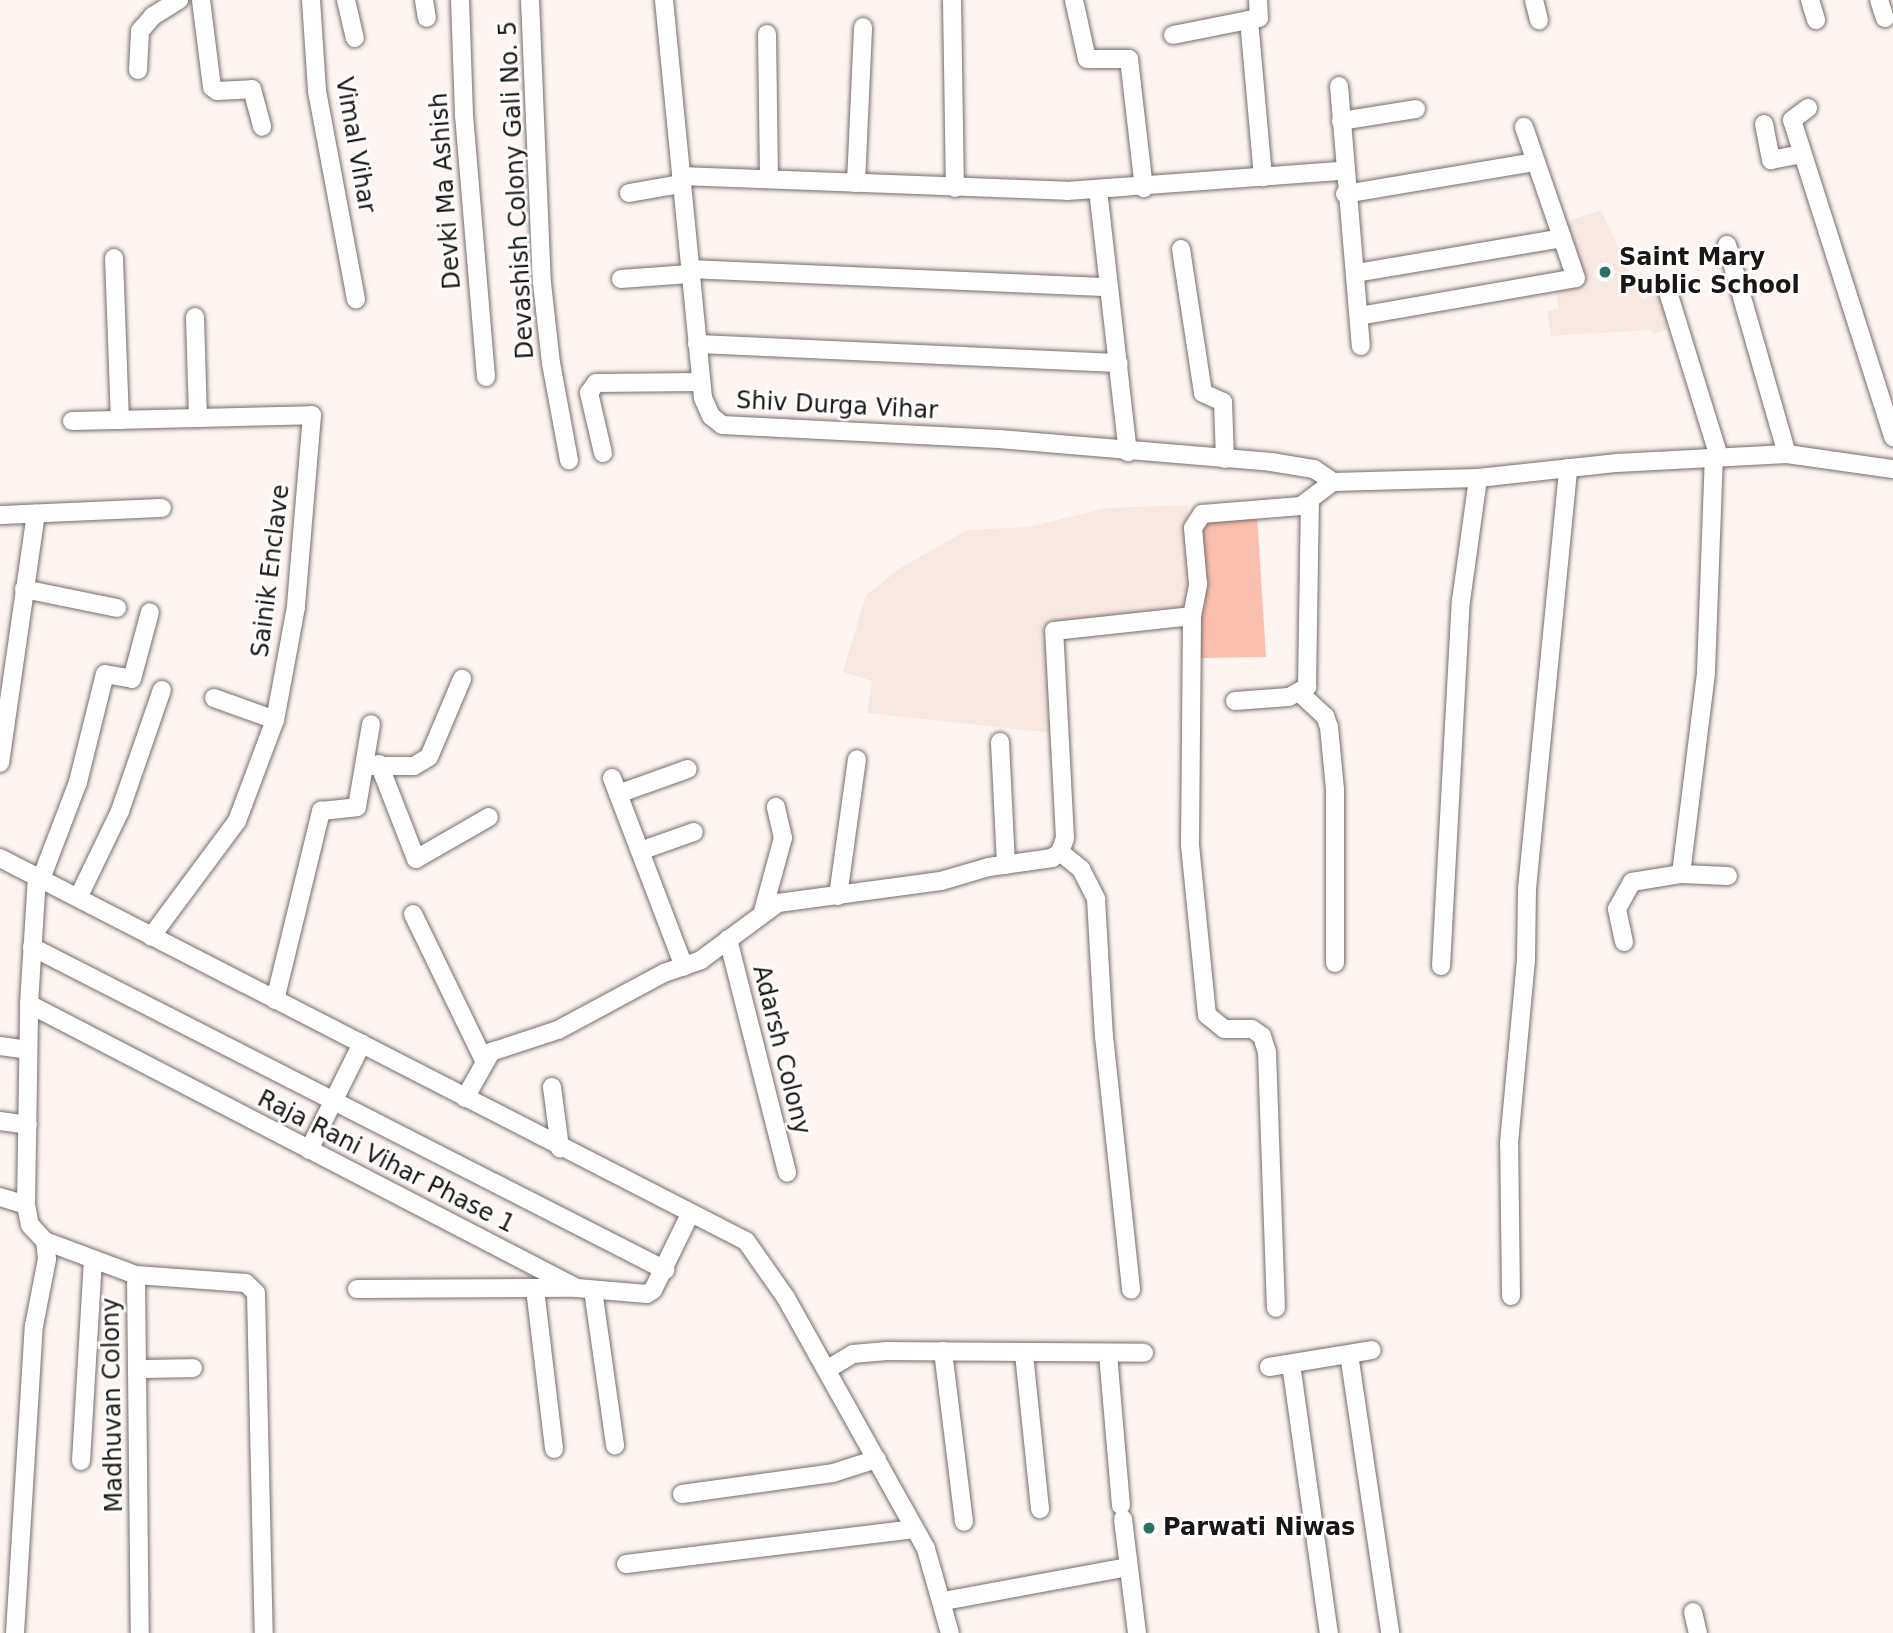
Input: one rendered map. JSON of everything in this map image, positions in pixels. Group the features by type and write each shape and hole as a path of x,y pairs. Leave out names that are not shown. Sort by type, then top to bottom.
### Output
{"street":[{"path":"138,70 139,31 153,16 179,0"},
{"path":"201,0 212,87 217,92 252,89 262,127"},
{"name":"Vimal Vihar","path":"311,0 317,90 356,299"},
{"path":"346,0 355,38"},
{"name":"Devki Ma Ashish","path":"460,0 466,141 486,377"},
{"name":"Devashish Colony Gali No. 5","path":"532,0 542,283 551,363 569,460"},
{"name":"Shiv Durga Vihar","path":"664,0 701,382 711,416 722,425 999,439 1225,459 1314,469 1333,482"},
{"path":"952,0 955,188"},
{"path":"1074,0 1087,59 1129,59 1144,188"},
{"path":"1173,35 1259,18 1258,0"},
{"path":"1534,0 1539,20"},
{"path":"1811,0 1816,20"},
{"path":"1879,0 1885,18"},
{"path":"1250,19 1263,177"},
{"path":"856,183 863,26"},
{"path":"767,34 769,179"},
{"path":"1339,86 1342,172 1356,273 1361,346"},
{"path":"1808,108 1792,120 1893,437"},
{"path":"1341,121 1416,109"},
{"path":"1764,124 1771,160 1802,154"},
{"path":"1359,316 1576,278 1524,127"},
{"path":"1345,194 1535,163"},
{"path":"629,193 681,180 769,179 955,188 1098,190 1342,172"},
{"path":"1098,190 1128,452"},
{"path":"1356,273 1562,238"},
{"path":"1727,244 1787,454"},
{"path":"1181,249 1203,393 1223,402 1225,459"},
{"path":"114,258 120,420"},
{"path":"621,279 689,272 1108,287"},
{"path":"1668,292 1716,457 1706,672 1681,874"},
{"path":"195,317 198,418"},
{"path":"697,344 1119,363"},
{"path":"603,453 589,393 596,383 701,382"},
{"name":"Sainik Enclave","path":"72,421 312,415 296,607 275,720 237,821 151,937"},
{"path":"1235,701 1301,694 1307,687 1310,502 1323,486 1333,482 1478,478 1568,468 1787,454 1893,469"},
{"path":"1511,1296 1509,1143 1526,960 1527,889 1568,468"},
{"path":"1441,966 1461,601 1478,478"},
{"path":"1276,1308 1267,1052 1262,1036 1252,1029 1224,1029 1207,1015 1190,845 1192,616 1198,584 1196,518 1213,510 1310,502"},
{"path":"0,515 162,508"},
{"path":"0,763 36,514"},
{"path":"24,589 117,608"},
{"path":"15,1633 32,1352 47,1259 45,1241 30,1224 26,1205 29,1004 39,878 78,782 105,674 132,679 150,612"},
{"path":"465,1098 484,1060 499,1047 558,1030 684,967 778,903 941,881 1006,865 1052,858 1060,852 1065,838 1054,631 1192,616"},
{"path":"372,765 414,766 429,757 462,678"},
{"path":"79,897 120,811 162,690"},
{"path":"1301,694 1325,716 1329,727 1335,789 1335,963"},
{"path":"214,698 275,720"},
{"path":"275,1000 321,811 357,807 372,765 371,724"},
{"path":"1000,741 1006,865"},
{"path":"838,896 857,760"},
{"path":"372,765 416,859 489,817"},
{"path":"684,967 615,786 688,769"},
{"path":"763,911 783,838 776,807"},
{"path":"640,851 694,832"},
{"path":"1060,852 1081,869 1096,899 1104,1036 1131,1290"},
{"path":"0,858 362,1043 560,1148 746,1241 760,1256 834,1365 877,1459 915,1529 944,1601 950,1633"},
{"path":"1624,942 1616,909 1627,887 1642,878 1681,874 1728,876"},
{"path":"413,914 484,1060"},
{"name":"Adarsh Colony","path":"728,939 787,1173"},
{"path":"32,947 333,1104 665,1270"},
{"name":"Raja Rani Vihar Phase 1","path":"29,1004 309,1150 585,1289 647,1294 665,1270 690,1214"},
{"path":"309,1150 362,1043"},
{"path":"0,1046 28,1049"},
{"path":"552,1087 560,1148"},
{"path":"0,1121 28,1125"},
{"path":"0,1198 26,1205"},
{"name":"Madhuvan Colony","path":"45,1241 136,1275 139,1633"},
{"path":"80,1461 93,1261"},
{"path":"136,1275 246,1283 256,1293 264,1633"},
{"path":"358,1289 585,1289 615,1445"},
{"path":"535,1289 554,1449"},
{"path":"834,1365 853,1353 943,1350 1024,1354 1144,1353"},
{"path":"943,1350 964,1522"},
{"path":"1269,1367 1372,1350"},
{"path":"1024,1354 1040,1509"},
{"path":"1108,1354 1122,1512 1137,1633"},
{"path":"1349,1354 1390,1633"},
{"path":"1291,1364 1329,1633"},
{"path":"138,1369 193,1368"},
{"path":"682,1494 833,1473 877,1459"},
{"path":"626,1564 915,1529"},
{"path":"944,1601 1128,1567"},
{"path":"1693,1612 1698,1633"}],"shaded area":[{"name":"Saint Mary Public School","path":"1601,210 1642,299 1663,292 1672,328 1653,334 1652,330 1551,336 1547,311 1559,309 1556,291 1585,282 1563,223"},
{"path":"1188,505 1190,603 1182,615 1046,627 1053,733 867,713 872,681 843,672 866,595 902,567 967,530 1028,527 1107,508"},
{"path":"1257,514 1266,657 1199,658 1197,627 1205,605 1199,527 1214,516"}],"place":[{"name":"Saint Mary Public School","path":"1605,272"},
{"name":"Parwati Niwas","path":"1149,1528"}]}
